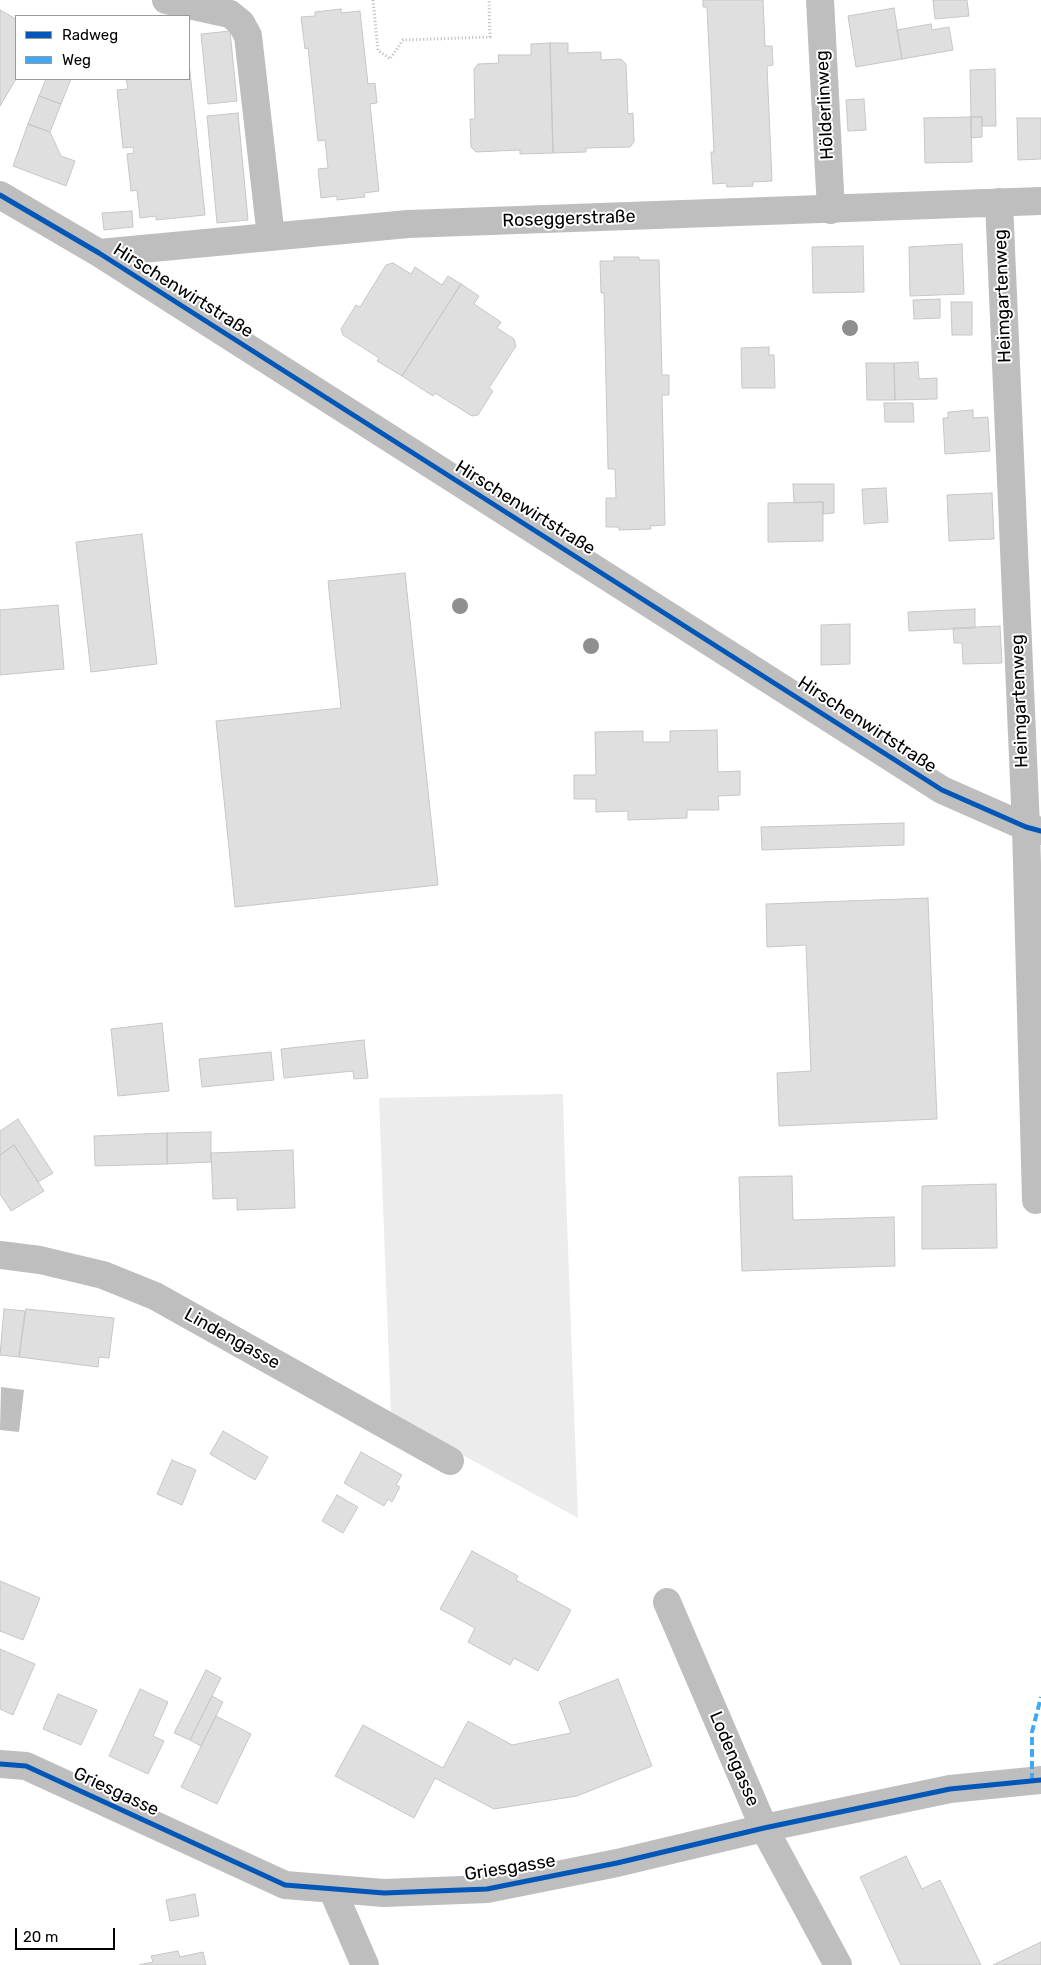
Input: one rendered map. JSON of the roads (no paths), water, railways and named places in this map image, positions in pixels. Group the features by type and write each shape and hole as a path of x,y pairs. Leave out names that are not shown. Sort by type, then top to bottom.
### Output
{"street":[{"path":"166,0 230,14 241,23 248,36 271,237"},
{"name":"Hölderlinweg","path":"820,0 831,210"},
{"name":"Hirschenwirtstraße","path":"0,195 99,253 942,790 1033,829"},
{"name":"Roseggerstraße","path":"99,253 408,224 1041,201"},
{"name":"Heimgartenweg","path":"999,202 1033,829 1036,1200"},
{"name":"Lindengasse","path":"0,1255 40,1260 103,1275 155,1296 450,1461"},
{"name":"Lodengasse","path":"667,1602 764,1828 838,1965"},
{"name":"Griesgasse","path":"0,1764 26,1766 286,1885 384,1893 486,1889 617,1863 764,1828 950,1789 1041,1780"},
{"path":"332,1889 365,1965"}]}
